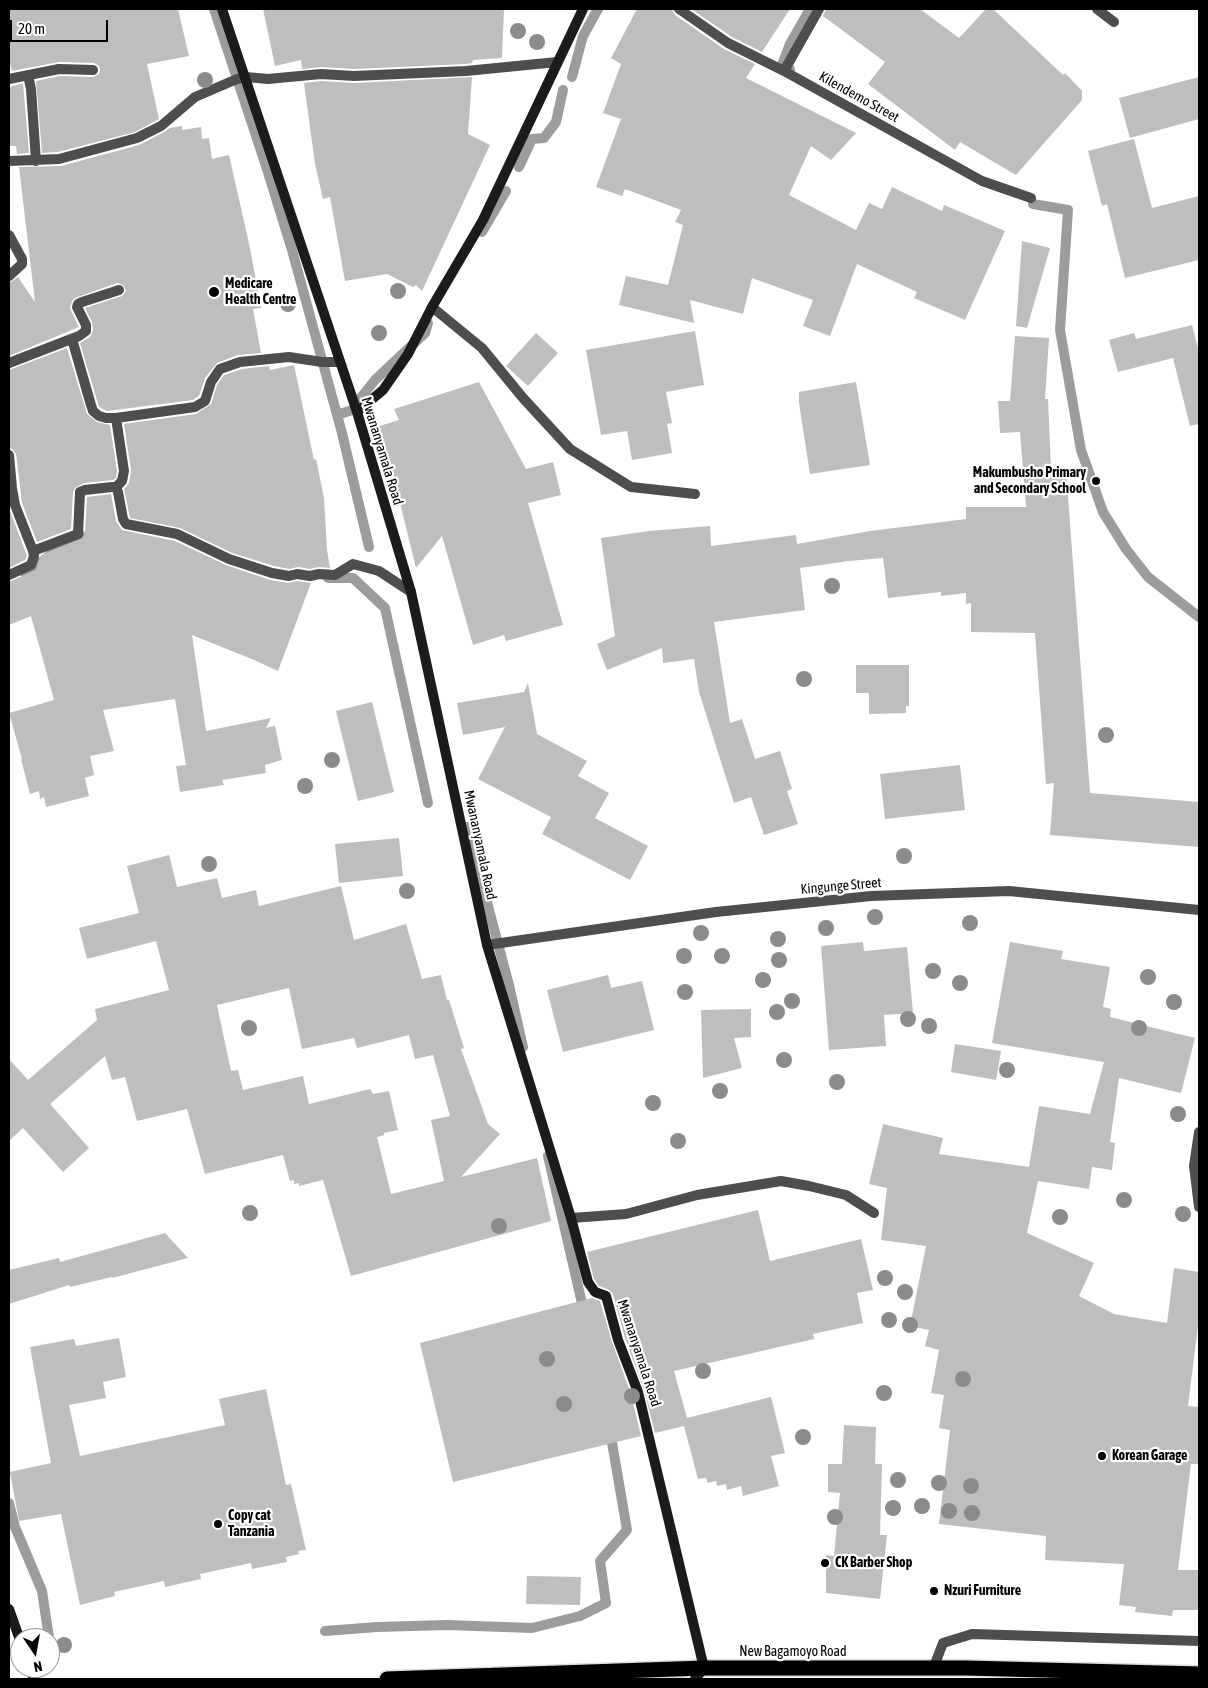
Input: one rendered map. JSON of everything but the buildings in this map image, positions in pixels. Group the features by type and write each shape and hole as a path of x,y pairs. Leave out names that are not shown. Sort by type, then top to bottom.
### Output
{"highway":[{"name":"New Bagamoyo Road","path":"387,1679 933,1669 1199,1674"}],"street":[{"name":"Mwananyamala Road","path":"222,9 357,412 411,592 487,945 571,1218 588,1282 595,1292 606,1296 618,1340 638,1392 700,1674"},
{"path":"357,412 383,390 408,354 432,307 483,220 583,9"},
{"name":"Kilendemo Street","path":"679,9 728,43 784,71 982,181 1031,198"},
{"path":"784,71 819,9"},
{"path":"1097,9 1114,22"},
{"path":"9,161 59,159 137,138 161,126 195,97 246,77 268,78 321,74 354,76 466,71 557,62"},
{"path":"9,79 59,69 93,70"},
{"path":"28,74 32,89 36,161"},
{"path":"9,235 22,259 22,264 9,276"},
{"path":"9,363 86,332 86,325 77,308 78,304 119,290"},
{"path":"432,307 482,348 523,398 570,449 631,487 695,494"},
{"path":"72,339 93,411 99,416 116,418 195,407 205,400 211,382 220,370 240,362 289,357 322,362 340,362"},
{"path":"33,551 78,534 80,492 116,487 122,481 124,470 116,418"},
{"path":"9,456 15,505 34,556 31,565 9,574"},
{"path":"116,487 123,519 126,524 177,534 229,559 272,573 289,576 297,574 310,576 319,574 335,575 353,564 379,571 411,592"},
{"name":"Kingunge Street","path":"487,945 716,912 871,896 1009,891 1199,910"},
{"path":"1199,1132 1194,1166 1199,1207"},
{"path":"571,1218 626,1214 697,1194 781,1181 846,1195 874,1214"},
{"path":"9,1609 16,1628"},
{"path":"933,1669 943,1642 972,1634 1199,1640"}],"waterway":[{"path":"214,9 292,250 342,433 369,547"},
{"path":"572,77 583,36 598,9"},
{"path":"790,69 782,65 790,44 810,9"},
{"path":"519,167 532,139 544,138 556,122 563,90"},
{"path":"482,232 506,191"},
{"path":"1033,204 1068,210 1060,330 1081,450 1103,512 1126,549 1148,577 1199,617"},
{"path":"337,415 355,409 359,400 375,380 425,333 428,323"},
{"path":"24,572 34,568 80,534"},
{"path":"328,578 353,578 385,608 428,803"},
{"path":"467,827 509,985 523,1047"},
{"path":"548,1156 584,1312"},
{"path":"325,1631 447,1625 532,1628 580,1616 606,1603 600,1561 627,1530 610,1431"},
{"path":"9,1503 15,1527 42,1591 48,1628"}],"place":[{"name":"Medicare Health Centre","path":"214,292"},
{"name":"Makumbusho Primary and Secondary School","path":"1096,481"},
{"name":"Korean Garage","path":"1102,1456"},
{"name":"Copy cat Tanzania","path":"218,1524"},
{"name":"CK Barber Shop","path":"825,1563"},
{"name":"Nzuri Furniture","path":"934,1591"}]}
